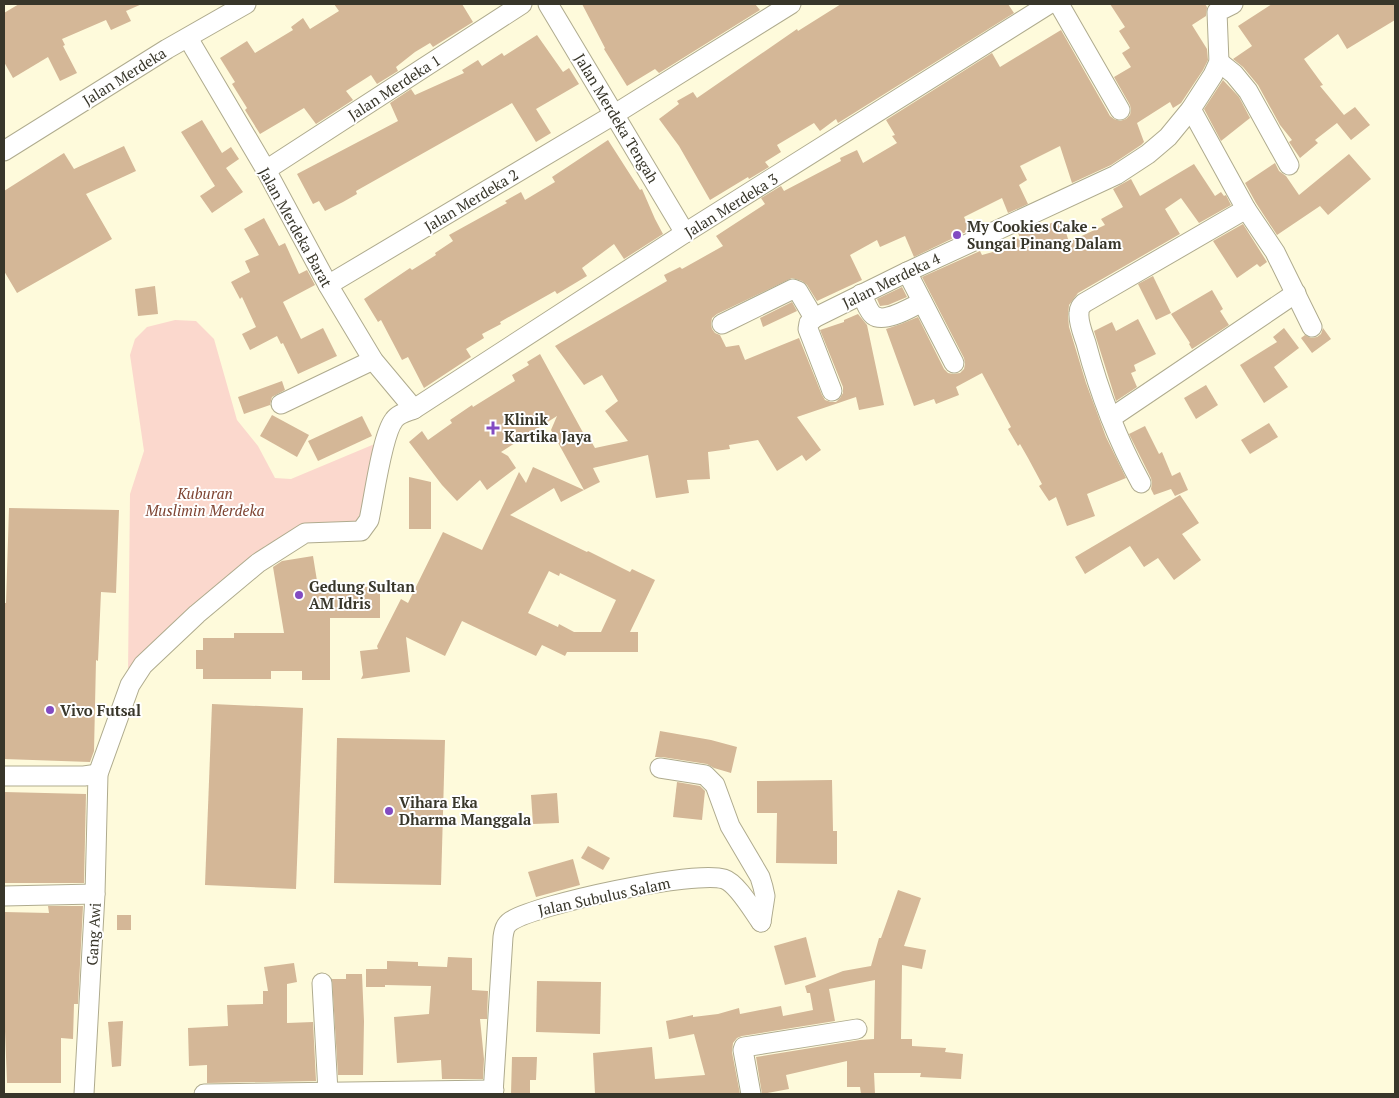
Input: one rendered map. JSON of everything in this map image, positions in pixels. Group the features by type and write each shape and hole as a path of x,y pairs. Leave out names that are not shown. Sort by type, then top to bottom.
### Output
{"street":[{"name":"Jalan Merdeka","path":"4,151 246,4"},
{"name":"Jalan Merdeka 1","path":"266,170 522,4"},
{"name":"Jalan Merdeka Tengah","path":"548,4 685,233"},
{"name":"Jalan Merdeka 2","path":"328,285 615,114 791,4"},
{"name":"Jalan Merdeka 3","path":"98,774 130,685 143,665 197,614 258,562 305,533 360,531 370,520 387,433 394,419 414,409 685,233 1049,4"},
{"path":"1059,4 1120,110"},
{"name":"Jalan Merdeka 4","path":"814,318 907,272 1116,175 1148,154 1168,137 1191,109 1214,75 1219,62 1221,6"},
{"name":"Jalan Merdeka Barat","path":"188,38 266,170 328,285 373,360 414,409"},
{"path":"1219,62 1234,74 1248,91 1289,165"},
{"path":"1191,109 1246,208 1275,252 1312,327"},
{"path":"1142,483 1118,438 1091,363 1079,317 1079,308 1084,303 1246,208"},
{"path":"907,272 954,363"},
{"path":"722,324 792,290 798,291 814,318 808,323 808,329 832,392"},
{"path":"1111,418 1296,293"},
{"path":"861,294 872,314 880,318 890,317 922,302"},
{"path":"281,404 373,360"},
{"name":"Jalan Subulus Salam","path":"204,1094 493,1092 503,937 505,926 510,921 536,910 620,890 676,880 708,877 722,879 732,884 761,922 764,902 763,886 760,877 730,826 715,785 705,775 660,768"},
{"path":"4,776 84,776 98,774"},
{"name":"Gang Awi","path":"84,1094 95,894 98,774"},
{"path":"4,896 95,894"},
{"path":"322,983 328,1092"},
{"path":"752,1094 744,1047 857,1029"}],"green space":[{"name":"Kuburan Muslimin Merdeka","path":"175,320 196,321 214,339 237,420 258,446 275,478 291,479 377,443 361,512 356,523 303,528 265,546 128,672 130,494 144,451 130,355 135,339 147,327"}],"building":[{"path":"19,4 142,4 126,11 131,21 111,30 106,20 62,39 65,45 63,46 77,73 60,81 48,57 13,78 4,62 4,13"},
{"path":"334,4 462,4 473,22 433,47 430,43 415,52 396,67 398,71 377,84 371,75 346,91 353,100 316,124 304,108 260,134 232,84 235,82 220,58 247,41 255,53 293,30 291,27 303,18 310,29 339,11"},
{"path":"582,4 755,4 760,10 659,73 655,69 627,86 604,49"},
{"path":"841,4 1008,4 1014,13 838,123 836,119 820,131 814,123 777,145 781,152 765,162 769,167 749,179 748,177 710,200 679,146 659,119 679,104 677,101 693,92 697,98 797,29 798,31"},
{"path":"1110,4 1205,4 1207,7 1206,16 1192,25 1207,49 1208,60 1181,103 1173,108 1170,102 1137,123 1144,142 1141,145 1111,165 1072,183 1060,146 1020,166 1027,180 1019,185 1028,204 1008,213 1002,198 964,217 970,230 914,257 905,236 880,247 877,240 850,255 862,280 817,301 807,285 802,281 792,278 712,318 712,329 720,335 726,347 739,345 745,360 799,338 822,395 825,400 831,402 836,402 840,398 843,393 843,387 820,330 844,322 844,320 858,314 867,325 884,405 859,410 856,397 797,417 821,450 806,461 802,455 777,471 758,440 729,445 730,449 708,452 710,479 687,480 689,493 656,498 648,455 593,468 600,482 584,490 551,430 557,416 501,452 508,456 516,468 487,490 480,480 457,501 442,485 409,442 422,431 428,440 452,423 450,420 472,405 473,407 515,381 512,375 529,365 527,362 540,354 586,438 588,436 595,448 628,441 605,411 618,401 602,375 584,385 555,346 667,281 664,275 680,267 682,269 723,246 716,236 765,204 761,198 781,186 784,191 841,161 840,158 857,150 863,163 897,143 892,136 895,135 886,120 992,53 1000,67 1061,30 1110,116 1120,121 1126,119 1130,115 1130,105 1114,77 1131,67 1122,53 1130,48 1119,31 1125,27"},
{"path":"1272,4 1395,4 1395,20 1347,49 1338,34 1304,59 1323,85 1320,86 1344,115 1355,107 1370,125 1351,140 1337,123 1315,140 1318,143 1300,158 1289,142 1292,140 1280,125 1258,85 1243,67 1233,59 1252,46 1238,26"},
{"path":"537,35 563,72 569,68 579,84 536,109 551,133 536,142 512,103 356,191 357,194 343,202 325,211 319,201 313,204 297,174 398,121 390,103 411,89 415,95 464,73 462,70 478,60 482,66 502,53 504,56"},
{"path":"1223,80 1239,97 1250,118 1221,141 1204,109"},
{"path":"202,120 222,153 231,147 239,159 226,168 243,192 212,213 200,196 215,186 181,132"},
{"path":"608,140 640,190 642,189 663,234 624,259 614,244 582,268 587,276 557,294 555,291 482,334 484,338 466,349 471,357 424,388 408,357 402,360 381,320 378,322 364,299 410,268 412,270 436,255 435,253 453,241 449,235 507,203 505,201 521,192 525,200 555,182 552,177"},
{"path":"124,146 136,171 86,194 112,239 17,293 4,271 4,191 64,153 74,169"},
{"path":"1349,154 1371,179 1328,215 1320,206 1277,235 1245,183 1275,163 1279,171 1286,176 1299,195"},
{"path":"1194,164 1215,196 1221,192 1224,196 1226,195 1231,205 1199,223 1181,198 1165,209 1180,234 1078,293 1069,305 1069,327 1086,383 1106,437 1126,478 1087,494 1095,516 1067,526 1056,497 1049,501 1039,486 1042,484 1020,444 1018,446 1008,429 1011,427 982,373 956,387 959,395 936,404 934,399 914,406 886,329 918,317 944,369 948,373 960,373 964,369 964,358 922,277 980,251 982,255 1007,248 1005,242 1020,238 1018,233 1037,224 1038,226 1045,225 1062,220 1069,242 1105,225 1101,219 1123,207 1113,189 1131,179 1140,196"},
{"path":"264,218 279,246 285,243 299,274 307,270 315,285 283,302 301,339 323,328 337,356 298,374 283,343 281,344 277,336 250,350 242,334 256,327 242,297 240,299 231,282 250,272 245,261 259,255 244,229"},
{"path":"1243,224 1267,262 1260,267 1257,264 1237,278 1213,241"},
{"path":"1153,276 1171,313 1156,320 1138,284"},
{"path":"155,286 158,314 138,316 135,289"},
{"path":"902,287 907,297 888,305 880,306 877,299"},
{"path":"1212,290 1223,309 1220,311 1229,325 1192,349 1171,314"},
{"path":"792,302 797,311 763,327 760,318"},
{"path":"1138,319 1156,354 1134,365 1136,371 1131,373 1137,387 1116,401 1094,331 1112,322 1116,331"},
{"path":"1284,328 1299,348 1274,367 1288,387 1264,403 1240,365 1277,342 1273,337"},
{"path":"1323,328 1331,339 1312,353 1301,338 1305,335 1311,338 1317,337 1321,334"},
{"path":"282,381 285,390 272,397 270,405 244,414 238,397"},
{"path":"1206,385 1218,405 1196,419 1184,398"},
{"path":"272,415 309,435 297,457 260,436"},
{"path":"362,416 372,436 318,461 308,441"},
{"path":"1269,423 1278,437 1250,454 1241,440"},
{"path":"1145,426 1159,454 1162,452 1172,476 1180,472 1188,490 1175,496 1171,489 1154,495 1151,489 1151,478 1129,434"},
{"path":"533,467 584,490 561,502 554,488 510,515 630,572 632,569 655,580 630,632 638,632 638,652 567,652 565,656 542,645 536,656 462,621 445,656 406,637 410,672 361,679 363,675 360,651 378,649 377,646 401,599 408,603 443,532 482,550 519,472 526,483","holes":["549,571 559,576 560,573 616,600 601,632 574,632 559,624 558,627 528,613"]},
{"path":"409,477 431,482 431,529 409,529"},
{"path":"1180,495 1199,523 1182,534 1201,560 1174,580 1158,558 1144,567 1130,546 1085,574 1075,557"},
{"path":"9,508 119,510 116,593 101,592 98,661 96,660 94,751 90,762 4,759 4,603 6,603"},
{"path":"313,556 318,587 380,587 380,618 330,618 330,680 302,680 302,671 271,671 271,679 203,679 203,669 196,669 196,650 203,650 203,638 234,638 234,633 284,633 273,567 282,561"},
{"path":"212,704 303,708 296,889 205,885"},
{"path":"660,731 711,740 737,747 731,773 707,764 655,757"},
{"name":"Vihara Eka Dharma Manggala","path":"337,738 445,740 441,885 334,883"},
{"path":"832,780 833,831 837,831 837,864 776,863 777,813 757,813 757,781"},
{"path":"677,782 700,786 705,791 702,820 673,817"},
{"path":"4,792 86,794 84,883 4,883"},
{"path":"557,793 559,823 533,824 531,795"},
{"path":"588,846 610,858 603,870 581,858"},
{"path":"573,859 580,885 536,897 528,872"},
{"path":"898,890 921,898 904,946 926,950 922,969 902,965 901,1039 912,1039 912,1046 946,1048 945,1052 963,1054 961,1079 920,1077 921,1073 874,1073 875,1094 861,1094 860,1087 847,1087 847,1061 786,1075 789,1089 762,1094 756,1057 874,1039 875,980 829,989 835,1021 737,1038 733,1043 732,1052 740,1094 595,1094 593,1053 652,1047 655,1079 705,1075 694,1034 669,1039 666,1021 693,1015 693,1017 718,1014 739,1008 740,1014 781,1006 783,1016 813,1010 810,993 807,993 805,986 843,971 871,966 879,938 881,938"},
{"path":"48,906 83,906 78,1004 74,1004 73,1039 61,1038 61,1083 7,1083 4,1005 4,912 49,913"},
{"path":"117,915 131,915 131,930 117,930"},
{"path":"806,937 816,977 785,985 774,946"},
{"path":"448,957 472,958 472,990 488,991 487,1019 480,1019 484,1059 483,1079 442,1079 441,1060 397,1063 394,1017 429,1014 431,986 385,985 385,987 366,987 366,969 387,969 387,961 418,962 418,966 447,967"},
{"path":"294,963 297,982 287,984 287,1023 313,1022 316,1081 207,1083 207,1065 189,1066 188,1028 228,1026 227,1005 263,1004 263,991 268,991 264,967"},
{"path":"346,974 362,974 364,1021 363,1075 338,1075 332,979 346,979"},
{"path":"537,981 601,982 600,1034 536,1032"},
{"path":"123,1021 121,1066 112,1067 108,1022"},
{"path":"512,1057 537,1057 536,1080 530,1080 530,1094 511,1094"}],"place":[{"name":"My Cookies Cake - Sungai Pinang Dalam","path":"957,235"},
{"name":"Klinik Kartika Jaya","path":"493,428"},
{"name":"Gedung Sultan AM Idris","path":"299,595"},
{"name":"Vivo Futsal","path":"50,710"},
{"name":"Vihara Eka Dharma Manggala","path":"389,811"}]}
